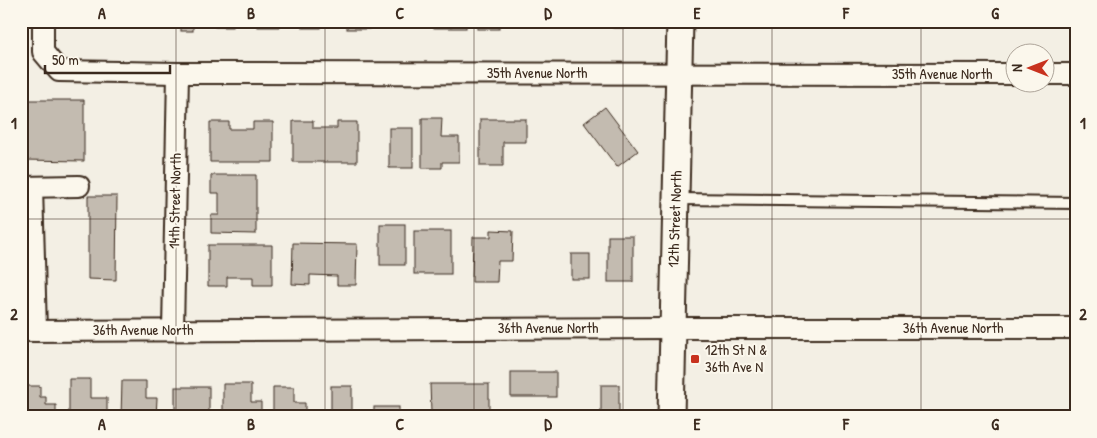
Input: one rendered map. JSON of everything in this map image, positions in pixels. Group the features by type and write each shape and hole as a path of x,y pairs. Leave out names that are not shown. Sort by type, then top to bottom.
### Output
{"street":[{"name":"35th Avenue North","path":"43,21 43,52 59,71 178,73 1004,74"},
{"name":"12th Street North","path":"671,417 680,21"},
{"name":"14th Street North","path":"173,330 178,73"},
{"path":"1054,74 1076,74"},
{"path":"28,331 27,187 79,186"},
{"name":"36th Avenue North","path":"28,331 1076,328"}],"lane":[{"path":"676,199 1076,204"}],"building":[{"path":"181,21 193,21 193,31 181,31"},
{"path":"215,21 233,21 233,27 215,27"},
{"path":"258,21 279,21 279,27 258,27"},
{"path":"303,21 321,21 321,28 303,28"},
{"path":"347,21 369,21 369,29 347,29"},
{"path":"391,21 410,21 410,27 391,27"},
{"path":"434,21 466,21 466,28 434,28"},
{"path":"477,21 499,21 499,29 477,29"},
{"path":"613,21 636,21 636,28 613,28"},
{"path":"21,100 84,100 84,161 23,160"},
{"path":"605,107 638,151 617,167 584,123"},
{"path":"422,118 442,118 441,137 459,137 459,162 442,162 442,168 422,168"},
{"path":"480,119 526,119 526,142 503,142 503,166 480,166"},
{"path":"293,121 313,121 313,128 337,128 337,122 357,122 357,162 293,162"},
{"path":"210,122 229,122 229,129 253,129 253,122 273,122 273,162 210,162"},
{"path":"389,128 413,128 413,168 389,168"},
{"path":"211,175 256,175 256,234 211,233 211,215 219,215 219,193 211,193"},
{"path":"88,196 117,196 116,280 88,279"},
{"path":"380,224 405,224 405,265 380,265"},
{"path":"491,230 513,231 512,261 498,261 497,282 472,282 473,237 491,237"},
{"path":"414,231 451,231 451,274 414,274"},
{"path":"608,236 633,236 633,282 608,282"},
{"path":"293,243 357,244 356,285 337,285 337,276 310,275 310,285 292,284"},
{"path":"208,245 272,245 272,285 253,285 253,277 227,277 227,286 208,286"},
{"path":"571,254 590,254 590,279 571,279"},
{"path":"511,372 556,372 556,397 511,397"},
{"path":"69,379 90,379 90,398 107,398 107,416 69,416"},
{"path":"122,381 146,381 146,398 157,398 156,417 121,417"},
{"path":"223,384 251,384 251,402 261,402 261,417 223,417"},
{"path":"430,384 489,384 489,411 431,412"},
{"path":"601,385 619,385 619,413 601,413"},
{"path":"21,386 40,386 40,397 46,397 46,405 56,405 56,417 21,417"},
{"path":"331,386 352,386 352,417 331,417"},
{"path":"175,387 209,387 209,417 175,417"},
{"path":"273,387 294,387 294,403 305,403 305,417 273,417"},
{"path":"374,407 399,407 399,417 374,417"}],"place":[{"name":"12th St N & 36th Ave N","path":"695,359"}]}
